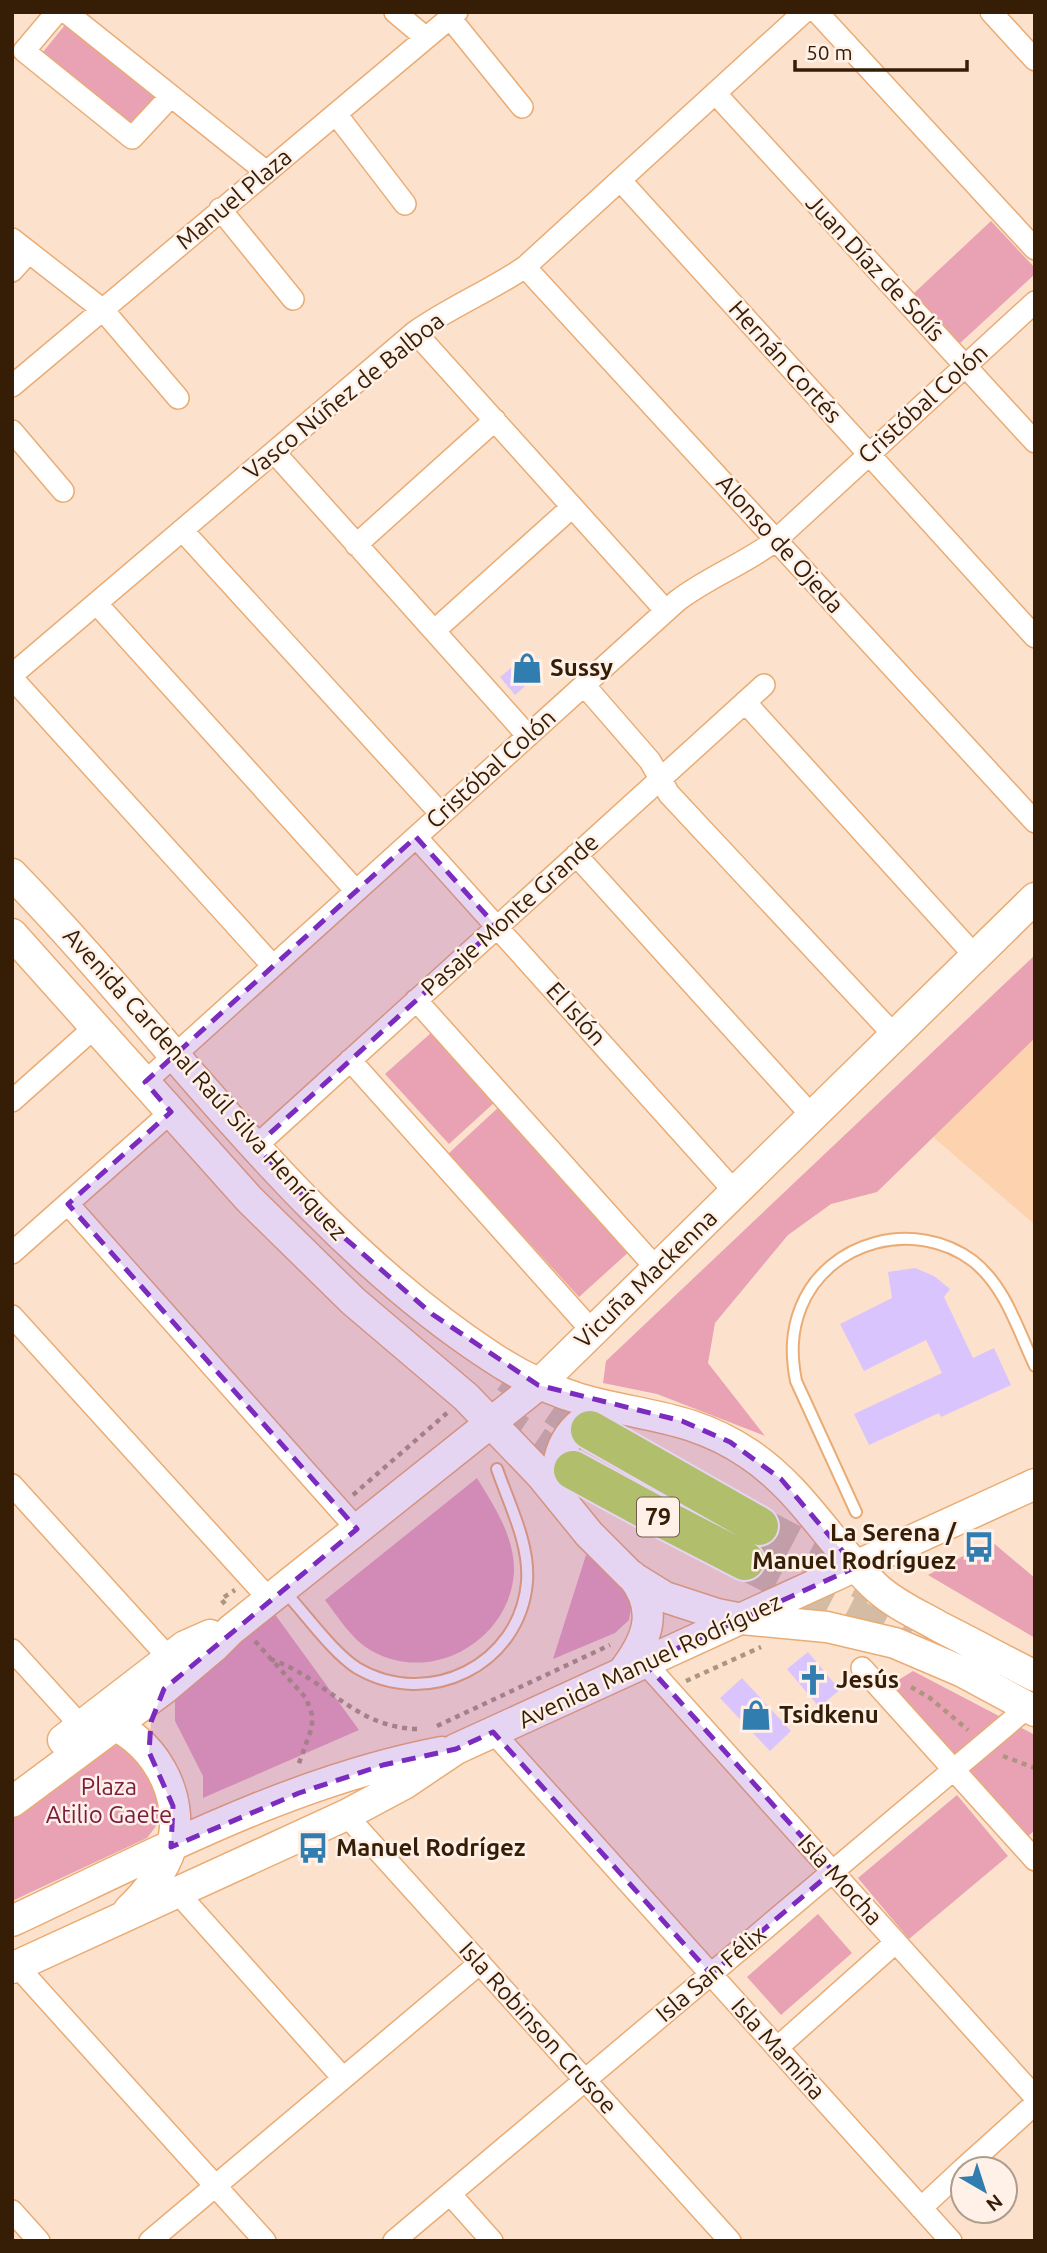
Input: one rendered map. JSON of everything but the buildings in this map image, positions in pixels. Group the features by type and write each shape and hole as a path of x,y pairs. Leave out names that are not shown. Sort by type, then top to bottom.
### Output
{"highway":[{"name":"79","path":"567,1484 654,1514 752,1543 601,1419"}],"main road":[{"name":"Avenida Cardenal Raúl Silva Henríquez","path":"12,874 256,1146 339,1233 432,1314 491,1357 601,1419 682,1421 707,1430 752,1455 790,1488 856,1567 881,1592 909,1611 1035,1676"},
{"name":"Vicuña Mackenna","path":"12,1778 96,1724 164,1689 206,1655 267,1589 348,1518 491,1421 538,1385 1035,898"},
{"name":"Avenida Cardenal Raúl Silva Henríquez","path":"12,934 249,1199 300,1251 353,1301 567,1484 589,1534 631,1576 679,1603 742,1619 827,1626 877,1637 936,1659 1032,1709"},
{"path":"567,1484 557,1467 563,1446 584,1421 601,1419"},
{"name":"Avenida Manuel Rodríguez","path":"12,1921 171,1847 299,1793 448,1737 493,1732 1035,1484"},
{"path":"631,1576 645,1597 648,1621 634,1668"},
{"name":"Vicuña Mackenna","path":"12,1802 169,1658 204,1637 235,1626"},
{"path":"149,1752 151,1722 164,1689"},
{"path":"96,1724 134,1738 149,1752 163,1773 173,1807 171,1847 156,1878 118,1919"},
{"name":"Avenida Manuel Rodríguez","path":"15,1967 346,1815 404,1784 448,1737"}],"street":[{"path":"57,12 24,51 132,138 171,96"},
{"path":"66,12 265,171"},
{"path":"395,12 426,38"},
{"name":"Vasco Núñez de Balboa","path":"12,677 415,332 526,267 804,12"},
{"path":"817,12 1035,249"},
{"path":"991,12 1035,60"},
{"path":"454,15 522,107"},
{"name":"Manuel Plaza","path":"12,386 454,15"},
{"name":"Juan Díaz de Solís","path":"715,93 1035,442"},
{"path":"336,114 405,204"},
{"name":"Hernán Cortés","path":"620,180 1035,637"},
{"path":"220,209 293,299"},
{"path":"12,271 20,246 103,310 178,398"},
{"name":"Alonso de Ojeda","path":"526,267 1035,822"},
{"name":"Cristóbal Colón","path":"145,1082 666,611 705,581 755,556 776,540 1035,302"},
{"path":"415,332 666,611"},
{"path":"356,545 495,420"},
{"path":"12,431 63,491"},
{"path":"274,452 528,736"},
{"path":"434,631 572,507"},
{"path":"182,530 441,814"},
{"path":"97,604 356,891"},
{"path":"12,677 273,966"},
{"name":"Pasaje Monte Grande","path":"256,1146 764,684"},
{"path":"584,685 650,761 669,794 894,1035"},
{"path":"745,702 975,956"},
{"name":"El Islón","path":"416,837 735,1192"},
{"path":"576,855 812,1116"},
{"path":"416,1000 657,1269"},
{"path":"12,1101 95,1027"},
{"path":"350,1060 593,1332"},
{"path":"12,1253 171,1112"},
{"path":"68,1204 348,1518"},
{"path":"12,1316 267,1589"},
{"path":"12,1485 169,1658"},
{"path":"12,1650 96,1724"},
{"name":"Isla Mocha","path":"634,1668 833,1871 1035,2097"},
{"path":"862,1668 1035,1860"},
{"name":"Isla San Félix","path":"394,2241 954,1770 1032,1709"},
{"name":"Isla Mamiña","path":"493,1732 951,2241"},
{"name":"Isla Robinson Crusoe","path":"346,1815 730,2241"},
{"path":"177,1892 343,2078"},
{"path":"777,2048 896,1942"},
{"path":"150,2241 480,1963"},
{"path":"15,1967 265,2241"},
{"path":"979,2155 1035,2104"},
{"path":"921,2208 949,2182"},
{"path":"450,2194 492,2241"},
{"path":"12,2211 39,2241"}],"lane":[{"path":"856,1512 796,1381 793,1362 792,1343 802,1306 810,1289 836,1261 853,1251 887,1240 923,1239 956,1251 985,1272 996,1286 1035,1367"},
{"path":"267,1589 355,1666 372,1676 391,1682 430,1684 467,1673 483,1663 504,1642 519,1618 525,1599 526,1560 497,1469"}],"path":[{"path":"348,1518 466,1397"},
{"path":"267,1589 221,1599 235,1626 306,1698 313,1727 297,1772"},
{"path":"448,1737 619,1641"},
{"path":"270,1659 291,1666 352,1710 400,1729 425,1729"}],"highlighted area":[{"path":"416,837 497,927 256,1146 339,1233 432,1314 538,1385 682,1421 730,1442 781,1479 856,1567 645,1663 833,1871 711,1974 493,1732 456,1749 383,1765 299,1793 171,1847 173,1806 149,1752 151,1722 164,1689 357,1529 68,1204 171,1112 145,1082"}],"shaded area":[{"path":"1035,1038 1035,1225 933,1137"}],"green space":[{"path":"69,20 159,95 133,126 43,52"},
{"path":"991,221 1035,268 1035,274 958,345 912,295"},
{"path":"1035,955 1035,1038 877,1192 831,1204 788,1235 715,1323 708,1363 765,1436 657,1394 603,1383 606,1361"},
{"path":"432,1032 495,1102 449,1144 385,1074"},
{"path":"501,1105 632,1249 579,1297 448,1154"},
{"path":"477,1478 502,1522 511,1546 514,1572 509,1596 499,1618 483,1636 464,1650 442,1659 419,1663 395,1660 372,1651 352,1635 325,1600"},
{"path":"991,1541 1035,1578 1035,1638 928,1575"},
{"path":"586,1555 622,1583 632,1601 629,1620 615,1633 553,1659"},
{"path":"274,1613 359,1730 203,1798 203,1776 175,1721 175,1698"},
{"path":"913,1671 1035,1735 1035,1830 1026,1838 892,1684"},
{"name":"Plaza Atilio Gaete","path":"110,1739 131,1751 152,1776 163,1817 147,1838 12,1901 12,1809"},
{"path":"957,1795 1008,1856 909,1939 858,1878"},
{"path":"818,1914 852,1953 781,2015 747,1977"}],"tunnel":[{"path":"508,1374 590,1430"},
{"path":"487,1413 573,1470"},
{"path":"759,1526 875,1587"},
{"path":"745,1561 905,1644"}],"place":[{"name":"Sussy","path":"527,668"},
{"name":"La Serena / Manuel Rodríguez","path":"979,1547"},
{"name":"Jesús","path":"813,1680"},
{"name":"Tsidkenu","path":"756,1715"},
{"name":"Manuel Rodrígez","path":"313,1848"}]}
